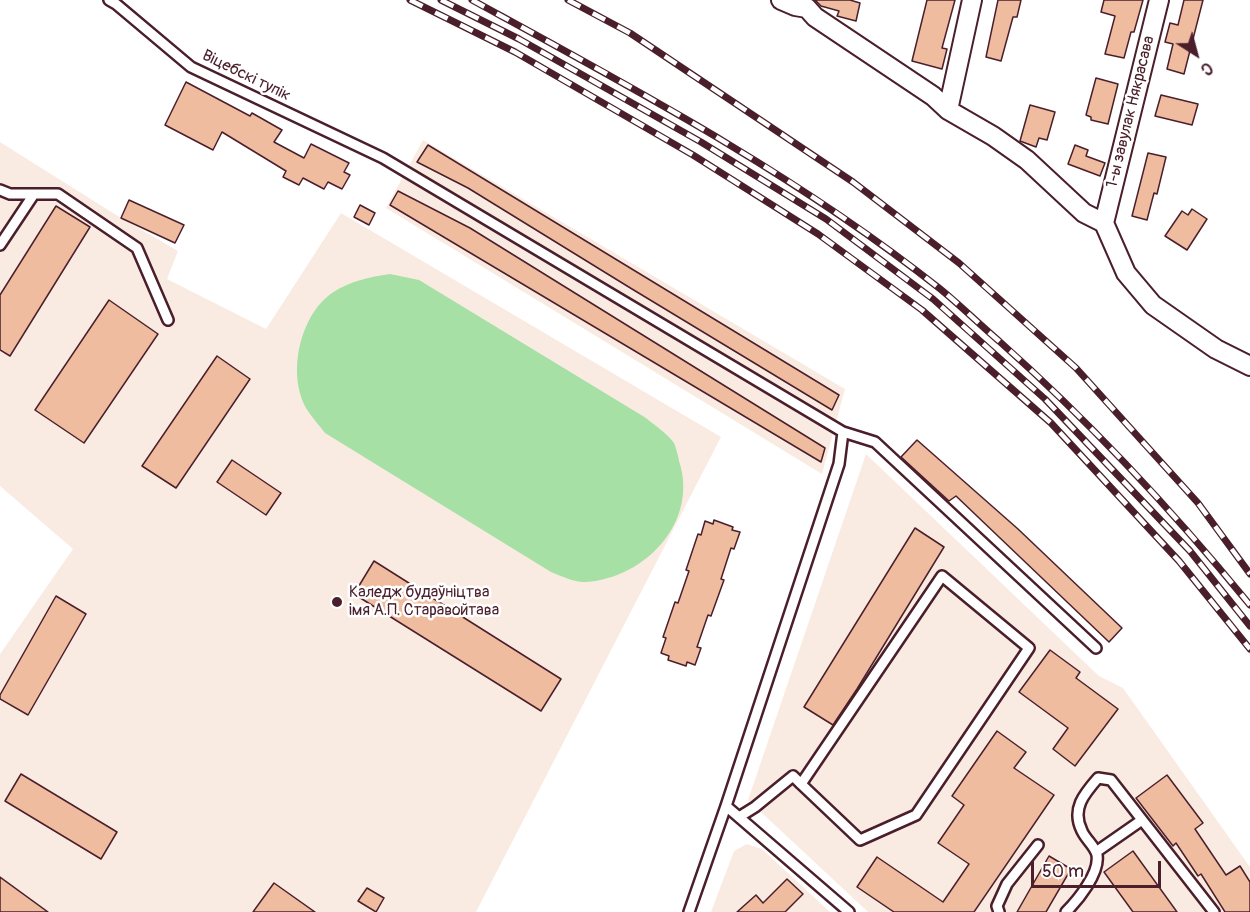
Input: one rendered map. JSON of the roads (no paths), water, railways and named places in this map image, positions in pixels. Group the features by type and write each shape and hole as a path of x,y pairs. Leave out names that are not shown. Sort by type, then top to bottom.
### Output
{"street":[{"path":"781,0 795,6 807,4 815,17 933,96 948,110 993,136 1028,160 1084,213 1104,223 1126,273 1153,305 1216,349 1250,366"},
{"path":"948,110 972,0"},
{"name":"1-ы завулак Някрасава","path":"1104,223 1159,0"}],"lane":[{"name":"Віцебскі тупік","path":"109,0 191,67 383,159 843,432 875,442 1096,648"},
{"path":"0,190 10,194 58,194 137,248 168,320"},
{"path":"0,245 34,194"},
{"path":"688,912 726,806 839,465 843,432"},
{"path":"739,817 793,776 801,784 860,840 916,814 1029,648 942,576 801,784"},
{"path":"1066,912 1091,880 1097,858 1096,852 1082,831 1077,810 1083,795 1098,778 1112,780 1214,912"},
{"path":"726,806 849,912"},
{"path":"1096,852 1142,820"},
{"path":"999,912 997,906 1007,884 1038,845"}],"railway":[{"path":"410,0 515,52 693,155 818,234 922,310 1051,423 1179,561 1250,649"},
{"path":"441,0 519,39 701,142 826,219 933,299 1045,399 1190,551 1250,626"},
{"path":"472,0 712,134 828,207 939,288 1033,372 1098,435 1191,535 1250,605"},
{"path":"568,0 630,33 853,182 959,263 1076,368 1198,503 1250,574"}],"place":[{"name":"Каледж будаўніцтва імя А.П. Старавойтава","path":"337,602"}]}
